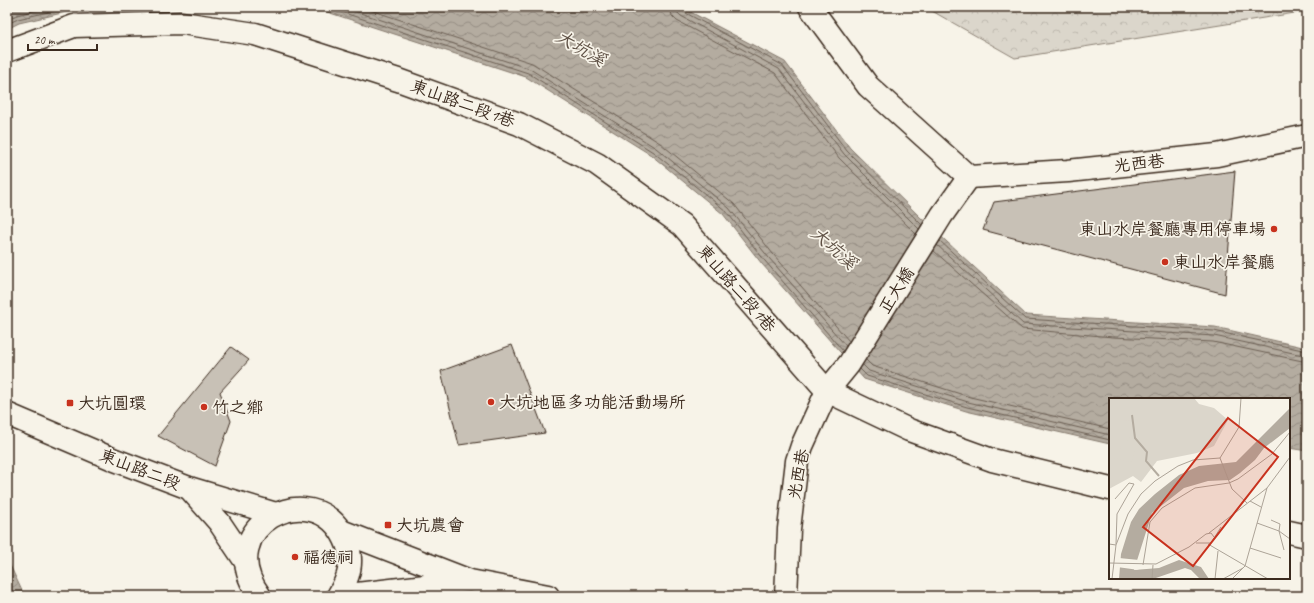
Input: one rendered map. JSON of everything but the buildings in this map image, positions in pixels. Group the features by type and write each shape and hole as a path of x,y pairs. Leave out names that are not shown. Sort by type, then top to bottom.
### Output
{"street":[{"path":"810,7 868,86 969,176"},
{"name":"東山路二段1巷","path":"7,51 74,26 190,24 255,34 398,80 519,124 597,164 682,225 827,391"},
{"name":"光西巷","path":"969,176 1068,171 1217,155 1307,136"},
{"name":"正大橋","path":"849,364 942,215 969,176"},
{"name":"光西巷","path":"786,596 789,528 797,461 827,391 849,364"},
{"path":"827,391 908,430 992,460 1109,489"},
{"name":"東山路二段","path":"7,414 115,460 189,488 276,514"},
{"path":"189,488 219,522 246,562"},
{"path":"254,592 247,574 246,562 248,545 256,530 268,518 276,514 283,511 300,509 316,512 330,520 341,531 349,547 351,564 347,581 339,596"},
{"path":"341,531 470,581 548,596"},
{"path":"1290,532 1307,536"},
{"path":"339,596 470,581"}],"green space":[{"path":"925,7 1301,7 1301,12 1015,58"}],"water":[{"path":"7,7 88,7 19,23 7,29"},
{"name":"大坑溪","path":"308,7 681,7 785,62 850,148 920,217 1026,315 1215,327 1307,348 1307,451 1290,448 1290,398 1109,398 1109,444 966,411 864,379 762,264 723,214 651,155 526,77"},
{"path":"7,559 24,595 25,596 7,596"}],"place":[{"name":"東山水岸餐廳專用停車場","path":"1274,229"},
{"name":"東山水岸餐廳","path":"1165,262"},
{"name":"大坑地區多功能活動場所","path":"491,402"},
{"name":"大坑圓環","path":"70,403"},
{"name":"竹之鄉","path":"204,407"},
{"name":"大坑農會","path":"388,525"},
{"name":"福德祠","path":"295,557"}]}
